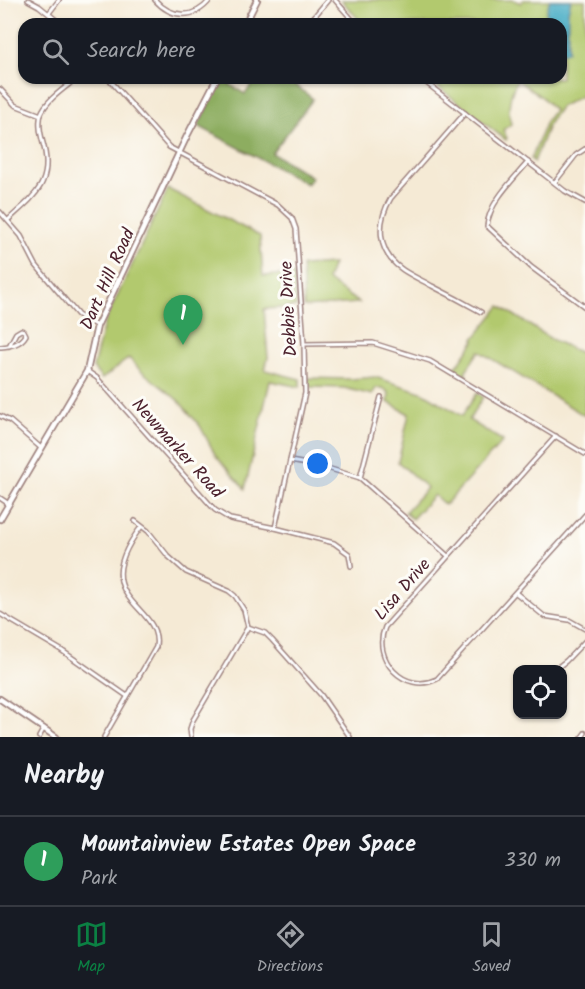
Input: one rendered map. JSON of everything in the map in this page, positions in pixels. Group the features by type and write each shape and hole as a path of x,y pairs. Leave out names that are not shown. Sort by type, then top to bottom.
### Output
{"main road":[{"path":"247,18 257,0"},
{"name":"Dart Hill Road","path":"0,519 87,371 97,326 214,84"},
{"path":"0,699 56,737"}],"street":[{"path":"28,0 54,18"},
{"path":"49,13 59,0"},
{"path":"155,0 169,12 178,15 200,10 210,0"},
{"path":"313,18 328,0"},
{"path":"335,0 351,18"},
{"path":"8,220 34,196 44,179 47,163 39,126 40,115 49,102 70,84"},
{"path":"113,84 160,138 179,153"},
{"path":"428,84 555,183 585,202"},
{"path":"0,89 15,105 40,115"},
{"path":"465,113 391,198 385,208 380,226 381,241 389,257 402,270 481,312"},
{"path":"555,183 576,155 585,148"},
{"name":"Debbie Drive","path":"179,153 278,205 292,218 296,229 305,393 274,528"},
{"path":"528,162 493,206 488,215 487,226 531,267 585,307"},
{"path":"0,212 21,236 36,265 78,315 97,326"},
{"path":"0,346 9,346 25,338 24,331 16,333 9,346"},
{"path":"304,344 373,343 430,361 585,454"},
{"name":"Newmarker Road","path":"87,371 97,378 215,510 230,519 334,543 349,555 351,566"},
{"path":"360,477 381,397"},
{"path":"0,416 10,421 41,447"},
{"name":"Lisa Drive","path":"516,593 437,679 427,684 410,682 402,677 383,655 380,645 385,627 556,436"},
{"path":"290,461 360,477 448,556"},
{"path":"0,498 9,504"},
{"path":"585,515 516,593 544,616 569,620 585,629"},
{"path":"135,521 148,531 168,556 186,572 230,591 244,610 248,627 193,720 190,729 191,737"},
{"path":"104,737 151,657 157,641 151,624 126,595 120,576 124,555 141,526"},
{"path":"0,614 61,650 127,696"},
{"path":"248,627 265,633 272,640 321,695 350,737"},
{"path":"560,665 585,641"},
{"path":"39,737 44,728"},
{"path":"582,737 585,734"}],"green space":[{"path":"341,0 514,0 521,3 523,0 585,0 585,94 560,107 549,123 534,162 531,159 546,121 554,110 543,98 523,84 567,84 567,18 358,18"},
{"path":"219,84 229,84 245,94 252,84 294,84 313,99 272,153 312,177 307,184 198,126"},
{"path":"435,84 516,84 510,102 511,124 503,130 506,140"},
{"path":"168,189 260,236 263,276 294,274 296,307 264,309 268,358 265,370 300,379 300,387 270,381 245,489 216,456 200,426 178,400 139,369 129,358 102,379 93,368 104,324"},
{"path":"333,264 327,280 359,303 304,307 302,266"},
{"path":"500,306 551,339 585,355 585,416 479,351 465,372 467,377 453,368 457,366 474,339"},
{"path":"375,377 424,393 462,416 477,393 483,397 469,420 503,441 445,505 434,495 412,519 405,512 427,488 398,462 409,414 388,402 389,393 383,388 376,388 372,395 344,388 308,387 308,378"}],"water":[{"path":"550,0 571,0 568,12 567,52 567,18 547,18"}],"place":[{"name":"Mountainview Estates Open Space","path":"183,345"}]}
